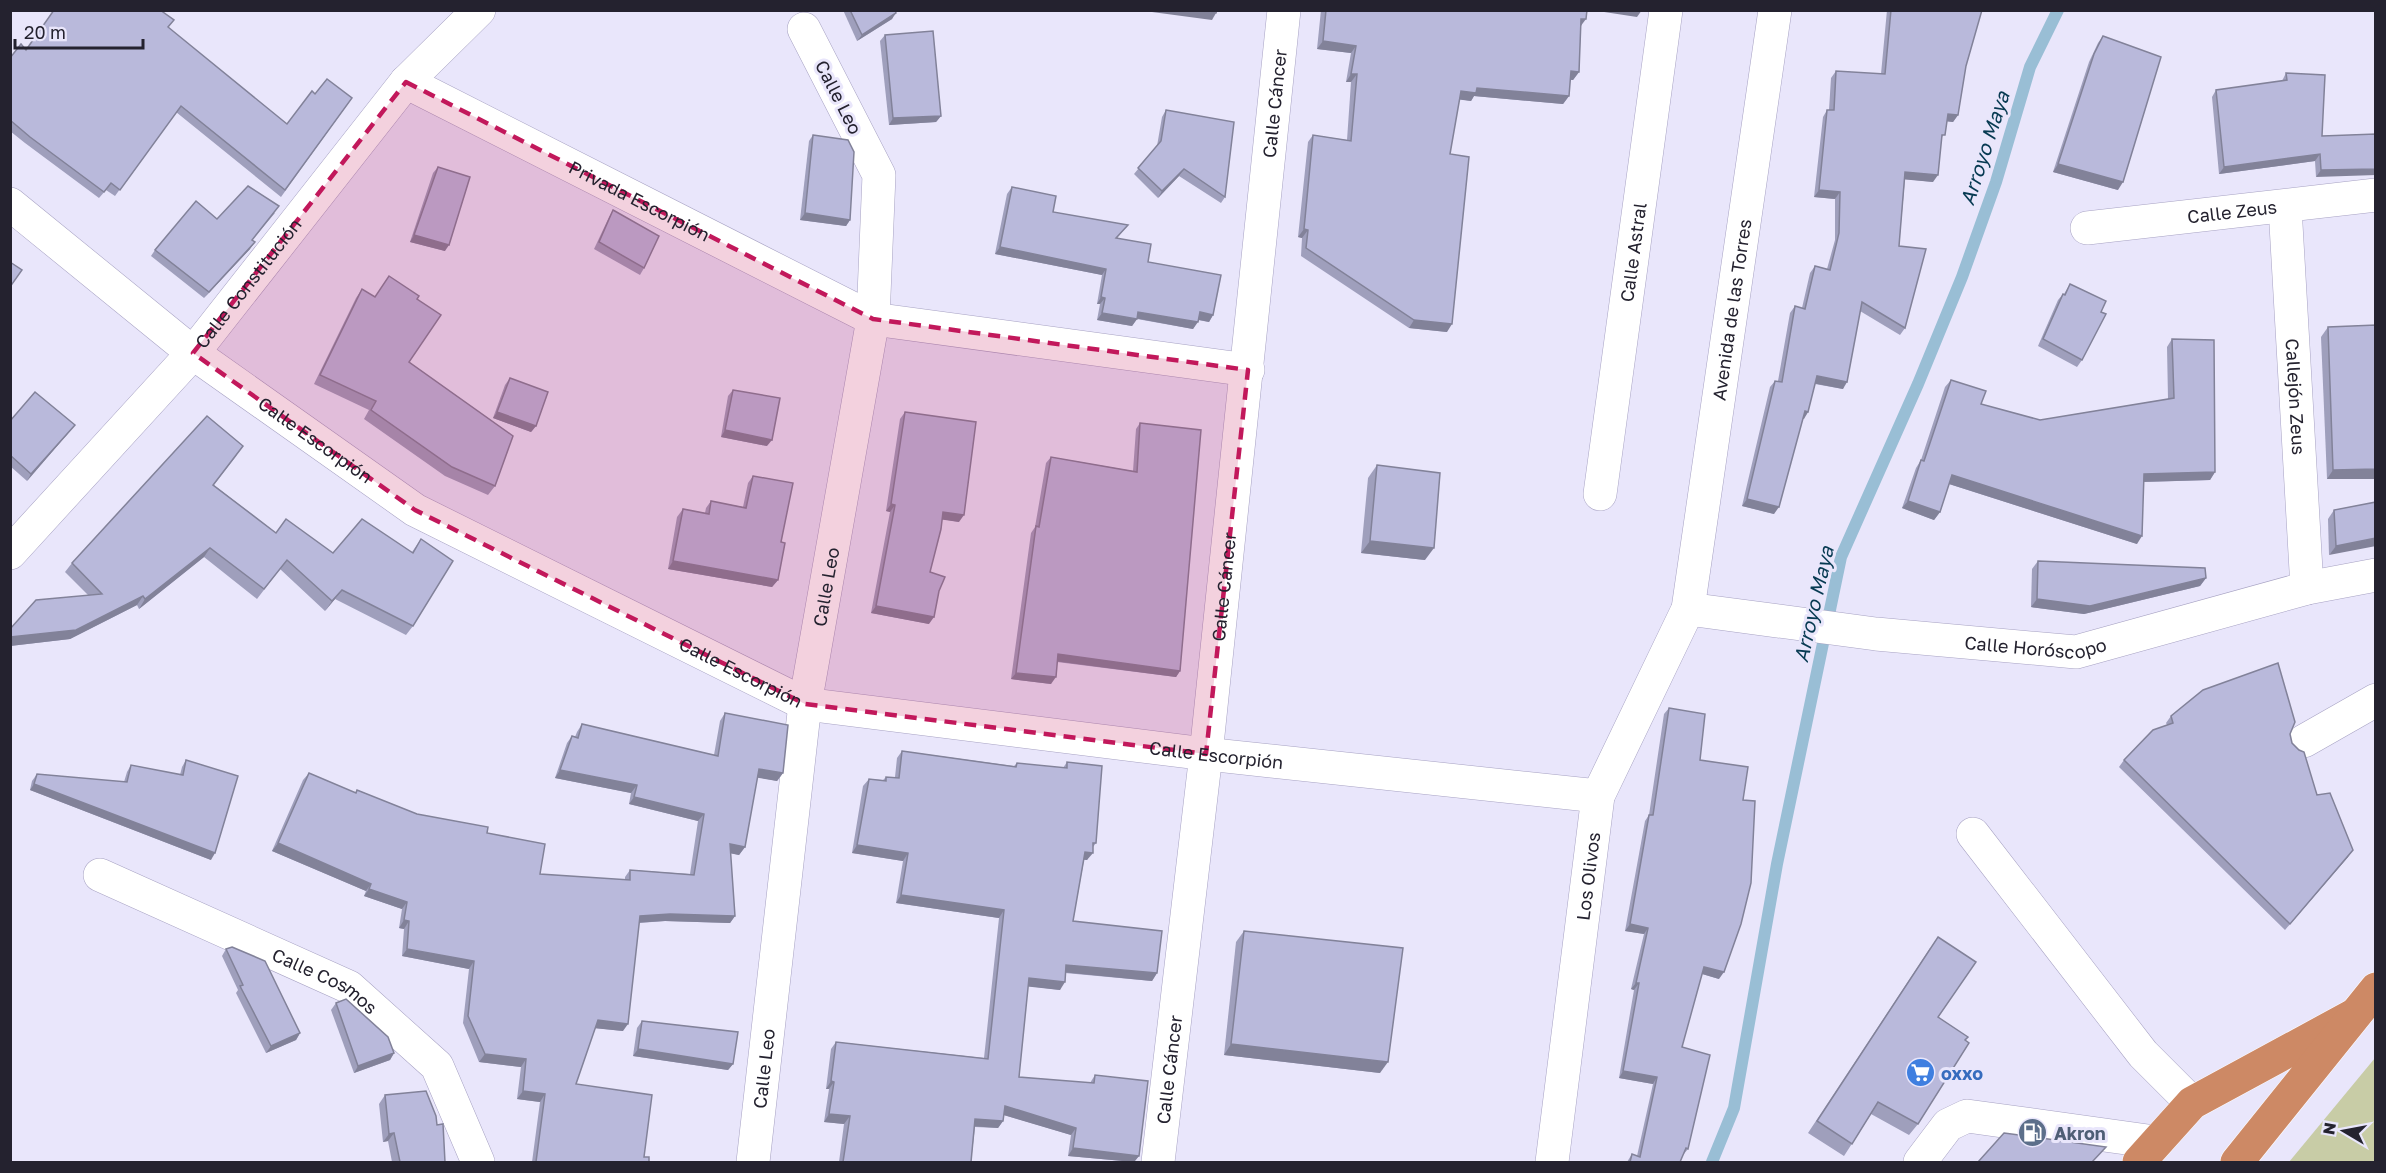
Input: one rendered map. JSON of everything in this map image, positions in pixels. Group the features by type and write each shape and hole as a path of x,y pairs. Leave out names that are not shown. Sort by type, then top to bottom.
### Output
{"highway":[{"path":"2236,1162 2376,989"},
{"path":"2147,1152 2192,1103 2354,1015"}],"street":[{"name":"Calle Constitución","path":"10,553 193,353 406,82 479,10"},
{"name":"Calle Cáncer","path":"1158,1162 1248,370 1284,10"},
{"name":"Calle Astral","path":"1600,494 1666,10"},
{"name":"Avenida de las Torres","path":"1688,609 1775,10"},
{"name":"Calle Leo","path":"753,1162 805,704 873,319 879,175 804,29"},
{"name":"Privada Escorpión","path":"406,82 873,319"},
{"name":"Calle Zeus","path":"2087,228 2376,195"},
{"name":"Calle Escorpión","path":"10,204 193,353 415,510 805,704 1206,754 1598,796"},
{"name":"Callejón Zeus","path":"2284,207 2307,588"},
{"path":"873,319 1248,370"},
{"name":"Calle Horóscopo","path":"1688,609 1876,634 2076,652 2307,588 2376,575"},
{"name":"Los Olivos","path":"1552,1162 1598,796 1688,609"},
{"path":"2304,741 2376,700"},
{"path":"1973,834 2143,1054 2192,1103"},
{"name":"Calle Cosmos","path":"100,875 349,987 437,1066 478,1162"},
{"path":"1920,1162 1948,1125 1967,1116 2147,1152"}],"highlighted area":[{"path":"406,82 873,319 1248,370 1206,754 805,704 415,510 193,353"}],"green space":[{"path":"2375,1058 2375,1162 2289,1162"}],"building":[{"path":"54,10 160,10 174,20 168,27 287,124 312,91 315,94 327,79 352,98 285,190 181,106 120,190 111,183 104,192 10,120 10,58 21,44 26,50"},
{"path":"850,10 895,10 896,13 862,35"},
{"path":"1196,10 1217,10 1216,13"},
{"path":"1326,10 1587,10 1586,19 1581,19 1579,72 1571,71 1569,96 1477,88 1476,93 1461,91 1450,154 1469,157 1452,324 1414,320 1306,248 1308,230 1304,229 1313,135 1351,141 1357,74 1351,74 1356,46 1323,41"},
{"path":"1891,10 1982,10 1966,66 1958,115 1948,114 1945,135 1942,135 1938,175 1905,172 1899,246 1926,249 1905,328 1862,302 1847,382 1817,376 1779,507 1747,499 1775,381 1782,382 1795,306 1805,309 1815,266 1830,270 1839,233 1840,192 1819,190 1827,110 1834,110 1836,71 1885,74"},
{"path":"933,31 941,116 893,118 885,35"},
{"path":"2103,36 2161,57 2123,182 2058,164 2094,54"},
{"path":"2286,73 2325,75 2322,136 2376,134 2376,169 2321,170 2320,154 2224,167 2216,90 2287,80"},
{"path":"1166,110 1234,122 1225,197 1184,169 1162,191 1138,168 1161,141"},
{"path":"813,135 848,140 854,152 850,220 805,213"},
{"path":"438,167 470,177 449,245 414,235"},
{"path":"248,186 279,206 252,240 255,242 209,292 155,250 196,201 217,219"},
{"path":"1012,187 1056,196 1053,212 1128,225 1116,238 1151,244 1148,262 1221,275 1213,315 1200,312 1198,322 1138,312 1137,319 1102,313 1105,298 1101,297 1106,269 1000,247"},
{"path":"613,210 659,236 644,268 599,242"},
{"path":"10,262 22,270 10,287"},
{"path":"389,276 419,296 417,299 441,315 409,362 513,436 495,486 452,467 371,410 376,401 320,375 362,289 375,297"},
{"path":"2070,284 2106,301 2101,312 2106,314 2082,360 2043,339 2063,294 2065,295"},
{"path":"2376,325 2376,469 2333,470 2328,327"},
{"path":"2172,339 2214,340 2215,472 2144,474 2142,536 1952,475 1940,512 1908,501 1951,380 1986,391 1981,404 2040,420 2174,398"},
{"path":"510,378 548,392 536,426 497,412"},
{"path":"733,390 780,398 772,440 725,430"},
{"path":"35,392 75,425 31,474 10,455 10,421"},
{"path":"905,412 976,422 964,515 943,512 930,572 945,577 939,591 934,617 876,606 895,505 891,504"},
{"path":"207,416 243,446 213,485 276,533 286,519 333,553 362,519 413,553 421,539 453,561 413,626 342,590 332,601 287,560 264,589 210,548 145,599 143,596 76,630 10,637 10,629 36,600 102,594 72,563"},
{"path":"1140,423 1201,430 1180,671 1058,654 1056,677 1016,673 1036,526 1039,527 1051,457 1137,472"},
{"path":"1377,465 1440,473 1434,548 1370,541"},
{"path":"753,476 793,483 781,542 785,543 778,580 673,561 683,509 709,514 711,501 746,508"},
{"path":"2376,502 2376,538 2336,546 2334,510"},
{"path":"2038,561 2205,568 2206,578 2090,606 2037,599"},
{"path":"2278,663 2295,722 2290,734 2292,743 2304,752 2317,795 2330,793 2353,850 2290,924 2124,760 2153,730 2173,723 2171,716 2203,690"},
{"path":"1669,708 1705,714 1700,760 1748,767 1743,800 1755,801 1751,883 1741,924 1724,972 1704,967 1682,1047 1710,1055 1688,1149 1686,1148 1680,1162 1630,1162 1632,1154 1640,1157 1657,1077 1623,1071 1639,983 1636,983 1648,928 1630,924 1649,815 1653,815"},
{"path":"725,713 788,725 783,773 759,769 745,847 730,844 735,916 670,914 640,916 628,1024 598,1020 576,1084 652,1095 644,1157 649,1157 649,1162 536,1162 545,1094 523,1091 526,1059 485,1054 468,1016 474,961 407,949 409,921 404,920 407,902 369,889 371,884 278,843 309,773 356,793 357,790 417,814 488,827 487,833 545,844 540,874 630,880 630,870 694,875 704,814 634,797 637,785 560,770 572,736 578,738 582,724 718,756"},
{"path":"902,751 1016,767 1017,763 1067,768 1067,762 1102,766 1096,843 1093,843 1093,853 1085,852 1073,921 1162,931 1157,973 1066,965 1065,982 1029,978 1019,1077 1094,1083 1095,1075 1148,1081 1139,1156 1073,1148 1076,1128 1005,1106 1003,1121 975,1119 971,1162 843,1162 850,1116 829,1114 834,1082 831,1081 836,1042 988,1059 1004,910 901,895 908,853 857,845 869,779 886,781 886,777 899,778"},
{"path":"186,760 238,776 215,853 34,784 37,774 127,782 131,765 183,775"},
{"path":"1244,931 1403,948 1388,1062 1231,1044"},
{"path":"1938,937 1976,962 1938,1017 1968,1037 1965,1040 1969,1043 1918,1124 1878,1102 1852,1144 1817,1121"},
{"path":"232,947 265,961 300,1033 271,1046 240,986 243,985 226,949"},
{"path":"346,999 388,1037 394,1053 358,1066 336,1003"},
{"path":"642,1021 738,1032 733,1064 638,1049"},
{"path":"426,1091 436,1116 437,1125 443,1124 445,1162 400,1162 394,1133 389,1134 385,1095"},
{"name":"Akron","path":"2004,1133 2106,1147 2092,1162 1978,1162"}],"waterway":[{"name":"Arroyo Maya","path":"1712,1162 1734,1108 1777,864 1841,557 1918,384 1962,277 1996,182 2030,67 2058,10"}],"place":[{"name":"oxxo","path":"1920,1073"},
{"name":"Akron","path":"2033,1133"}]}
